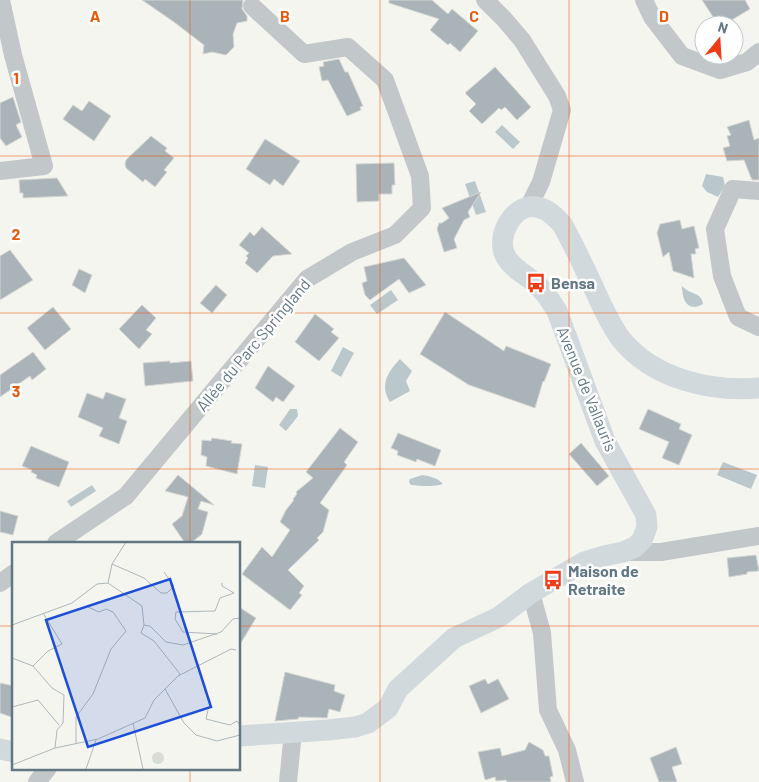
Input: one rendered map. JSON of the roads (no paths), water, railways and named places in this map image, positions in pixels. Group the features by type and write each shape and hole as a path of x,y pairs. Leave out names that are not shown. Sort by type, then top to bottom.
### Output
{"main road":[{"path":"530,206 540,207 551,213 562,224 607,316 621,339 637,354 654,367 681,380 713,388 759,388"},
{"name":"Avenue de Vallauris","path":"240,736 355,727 368,723 388,708 398,689 446,645 499,617 531,594 584,562 623,552 635,547 642,540 646,526 646,515 605,441 557,311 536,283 517,270 506,257 502,246 505,230 511,220 518,212 530,206"}],"street":[{"path":"0,0 13,55 44,166 0,171"},
{"path":"485,0 522,40 557,96 562,110 540,182 530,206"},
{"path":"644,0 652,17 682,56 720,70 747,62 759,52"},
{"name":"Allée du Parc Springland","path":"57,542 126,496 307,279 352,252 395,235 422,208 420,176 385,80 348,47 304,54 252,6"},
{"path":"759,191 733,189 715,229 722,276 738,317 759,327"},
{"path":"623,552 661,552 759,536"},
{"path":"0,583 12,575"},
{"path":"531,594 542,633 548,710 567,750 574,782"},
{"path":"288,782 293,732"},
{"path":"37,782 46,770"}],"place":[{"name":"Bensa","path":"536,283"},
{"name":"Maison de Retraite","path":"553,580"}]}
